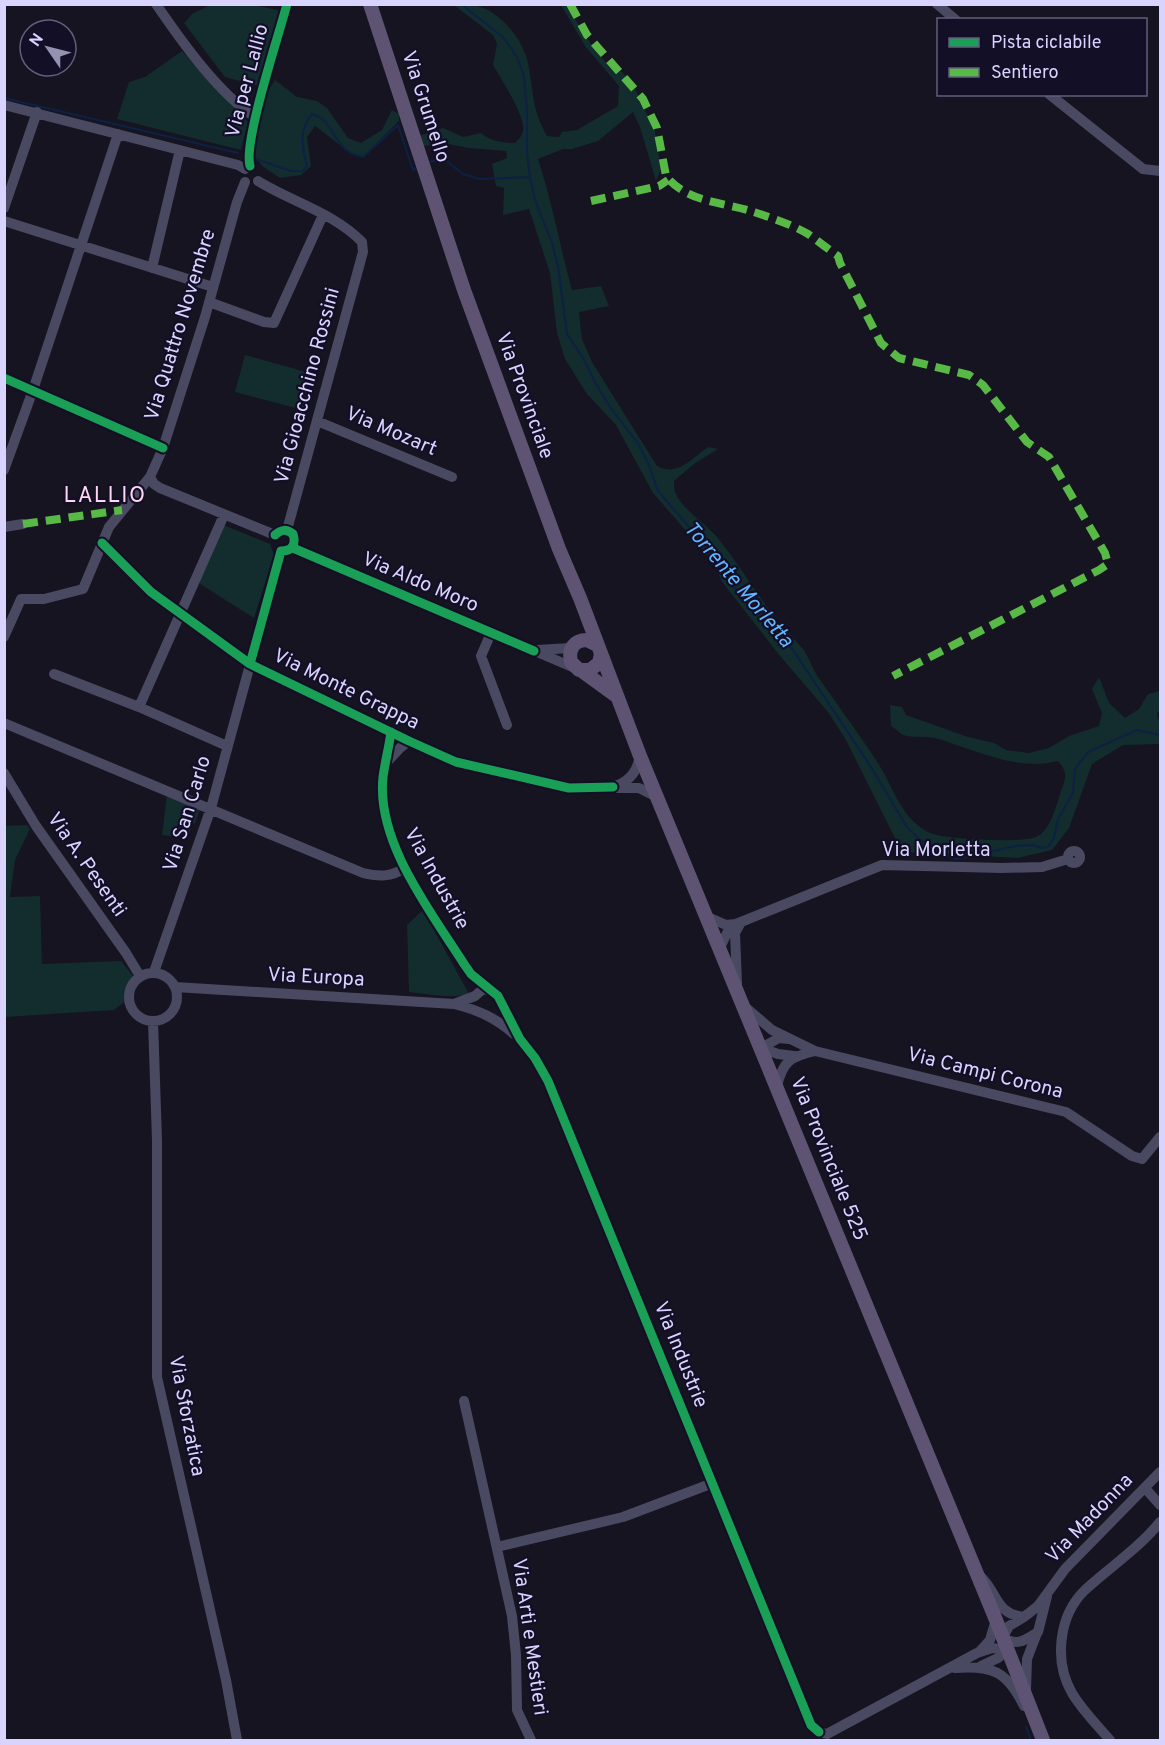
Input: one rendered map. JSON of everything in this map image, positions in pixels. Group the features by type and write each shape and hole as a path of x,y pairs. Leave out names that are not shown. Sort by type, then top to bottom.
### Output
{"main road":[{"name":"Via Grumello","path":"370,4 442,221"},
{"name":"Via Provinciale","path":"442,221 558,549 573,583"},
{"name":"Via Provinciale 525","path":"573,583 640,756 996,1620 1043,1740"},
{"path":"585,611 583,629 570,658 580,670 617,697"},
{"path":"574,645 587,640 599,650 596,666 590,670 580,670"}],"street":[{"path":"156,4 216,81 234,101 256,118"},
{"name":"Via per Lallio","path":"248,167 248,151 287,4"},
{"path":"937,4 954,18"},
{"path":"1051,96 1143,169 1161,171"},
{"path":"4,105 248,167 259,171 258,181"},
{"path":"4,208 37,112"},
{"path":"4,470 118,134"},
{"path":"152,268 180,150"},
{"path":"248,167 242,175 245,182 251,184 258,181"},
{"path":"209,302 264,322 274,323 323,214 258,181"},
{"name":"Via Quattro Novembre","path":"4,637 21,599 44,598 83,589 109,528 150,477 163,448 245,182"},
{"name":"Via Gioacchino Rossini","path":"286,530 363,252 362,242 358,237 323,214"},
{"path":"4,221 213,287"},
{"path":"4,378 163,448"},
{"name":"Via Mozart","path":"317,421 452,477"},
{"path":"150,477 160,488 275,535"},
{"path":"139,707 179,612 224,515"},
{"path":"4,527 24,524"},
{"path":"286,530 293,534 295,541 293,548 281,551 276,547 275,535 286,530"},
{"name":"Via Monte Grappa","path":"102,543 151,592 250,664 409,741 456,762 557,786 581,789 613,788"},
{"name":"Via Aldo Moro","path":"293,548 580,670"},
{"path":"250,664 281,551"},
{"path":"491,633 481,656 507,725"},
{"name":"Via Aldo Moro","path":"534,651 574,645"},
{"name":"Via San Carlo","path":"154,972 211,808 250,664"},
{"path":"54,674 139,707 227,746"},
{"path":"4,723 363,873 378,876 395,874 405,868"},
{"name":"Via Industrie","path":"391,732 383,778 387,828 405,868 471,974 476,995 474,1002 481,1012 501,1023 520,1039"},
{"path":"386,764 409,741"},
{"path":"613,788 633,775 640,756"},
{"name":"Via A. Pesenti","path":"4,774 36,826 140,976"},
{"path":"613,788 639,788 658,797"},
{"name":"Via Morletta","path":"738,923 882,865 1022,868 1042,867 1068,859"},
{"path":"708,917 726,925 738,923"},
{"path":"720,948 727,933 738,923"},
{"path":"737,988 734,946 738,923"},
{"path":"154,972 164,975 175,987 177,1001 174,1009 161,1019 153,1021 140,1017 130,1007 129,990 140,976 154,972"},
{"name":"Via Industrie","path":"471,974 496,994 520,1039 535,1058 548,1081 816,1736"},
{"name":"Via Europa","path":"175,987 454,1004 481,1012"},
{"path":"476,995 483,989 496,994 498,1005 495,1010 489,1013 481,1012"},
{"name":"Via Europa","path":"454,1004 476,995"},
{"name":"Via Campi Corona","path":"744,1006 765,1025 815,1050 1066,1112 1132,1156 1142,1159 1161,1137"},
{"name":"Via Sforzatica","path":"153,1021 157,1140 157,1377 226,1680 237,1740"},
{"path":"761,1048 779,1038 789,1039"},
{"name":"Via Campi Corona","path":"761,1048 778,1054 794,1056 815,1050"},
{"path":"777,1086 783,1067 794,1056"},
{"path":"464,1401 497,1547"},
{"name":"Via Madonna","path":"981,1666 998,1658 1009,1626 1038,1606 1065,1569 1161,1472"},
{"name":"Via Arti e Mestieri","path":"531,1740 517,1710 513,1625 497,1547 623,1517 713,1483"},
{"path":"1145,1488 1161,1504"},
{"path":"1110,1740 1077,1701 1069,1687 1062,1658 1062,1633 1070,1611 1080,1595 1161,1522"},
{"path":"976,1573 990,1586 1004,1610 1015,1616 1024,1617"},
{"name":"Via Madonna","path":"1028,1702 1026,1666 1029,1651 1044,1614 1047,1593"},
{"path":"977,1653 990,1640 996,1620"},
{"path":"816,1736 827,1734 977,1653 1005,1643 1017,1643 1038,1632"},
{"path":"951,1668 981,1666 1000,1675 1009,1682 1035,1722"}],"green space":[{"path":"468,4 483,8 493,13 510,28 527,58 536,110 547,136 559,137 562,132 577,130 618,106 619,86 585,46 561,5 566,5 591,44 610,68 622,72 632,82 655,131 661,169 656,181 640,127 633,112 598,141 572,149 563,149 538,159 572,290 601,286 609,306 579,312 582,339 592,362 657,466 664,469 677,468 708,447 718,449 694,464 674,481 675,493 683,505 717,537 781,626 803,649 818,677 878,763 904,810 918,826 936,835 965,839 999,840 1036,837 1045,830 1052,818 1065,773 1058,761 1027,764 996,758 935,738 903,735 891,726 890,705 902,707 906,715 968,737 994,743 1006,750 1029,753 1049,748 1069,736 1099,726 1102,713 1092,689 1099,677 1109,703 1125,718 1139,709 1148,694 1160,691 1160,710 1157,713 1160,721 1160,744 1123,745 1092,764 1069,828 1052,850 1018,858 902,852 846,740 828,712 776,651 723,583 714,565 701,548 653,493 616,425 587,394 565,359 557,333 550,273 529,209 503,215 504,188 496,186 492,164 507,158 506,151 448,144 424,146 419,136 443,128 463,137 481,133 492,140 510,143 515,143 523,131 517,108 493,65 497,44 493,35 454,5"},
{"path":"210,5 255,5 281,11 259,86 225,77 184,23 192,14"},
{"path":"182,51 248,122 241,150 117,119 129,82 145,77"},
{"path":"275,80 297,97 317,101 327,108 348,138 361,143 382,130 392,110 399,114 399,121 363,157 349,152 315,126 307,137 311,166 301,175 280,178 262,166 252,152 268,91"},
{"path":"245,355 317,375 307,411 235,392"},
{"path":"223,525 270,544 274,555 254,618 197,582"},
{"path":"167,794 197,806 199,811 195,824 192,823 188,838 162,835"},
{"path":"27,825 30,829 15,860 10,897 40,896 42,964 121,961 133,976 128,986 127,1000 114,1010 5,1017 5,826"},
{"path":"423,910 469,994 446,996 409,992 407,925"}],"waterway":[{"name":"Torrente Morletta","path":"461,4 504,38 517,57 524,76 530,177 535,200 552,243 558,266 567,334 610,407 639,445 658,491 716,558 734,587 777,626 871,767 907,827 919,839 939,852 956,859 1016,846 1048,847 1054,838 1058,819 1073,793 1075,769 1088,752 1137,730 1160,735"},
{"path":"4,98 238,153"},
{"path":"256,159 291,171 303,171 307,166 303,133 312,114 324,120 339,142 350,153 363,157 398,125 413,170 417,168"},
{"path":"430,162 443,158 463,174 480,179 530,177"},
{"path":"1026,1727 1031,1740"}],"marked path":[{"path":"570,4 587,35 643,99 657,128 666,176 674,185 705,200 751,211 794,227 808,234 838,256 881,343 899,358 969,375 983,385 1027,442 1049,457 1105,553 1108,564 1099,570 893,676"},
{"path":"591,201 659,186 668,180"},
{"path":"23,524 122,510"}],"cycle path":[{"path":"250,166 249,153 257,112 287,4"},
{"path":"4,378 163,448"},
{"path":"250,664 281,551 288,550 294,544 293,534 288,531 284,530 275,535"},
{"path":"102,543 151,592 250,664 409,741 456,762 569,788 613,787"},
{"path":"293,548 534,651"},
{"path":"391,732 383,777 383,802 397,851 422,899 464,964 471,974 498,996 520,1039 535,1058 548,1081 811,1725 819,1732"}],"district":[{"name":"LALLIO","path":"105,496"}]}
